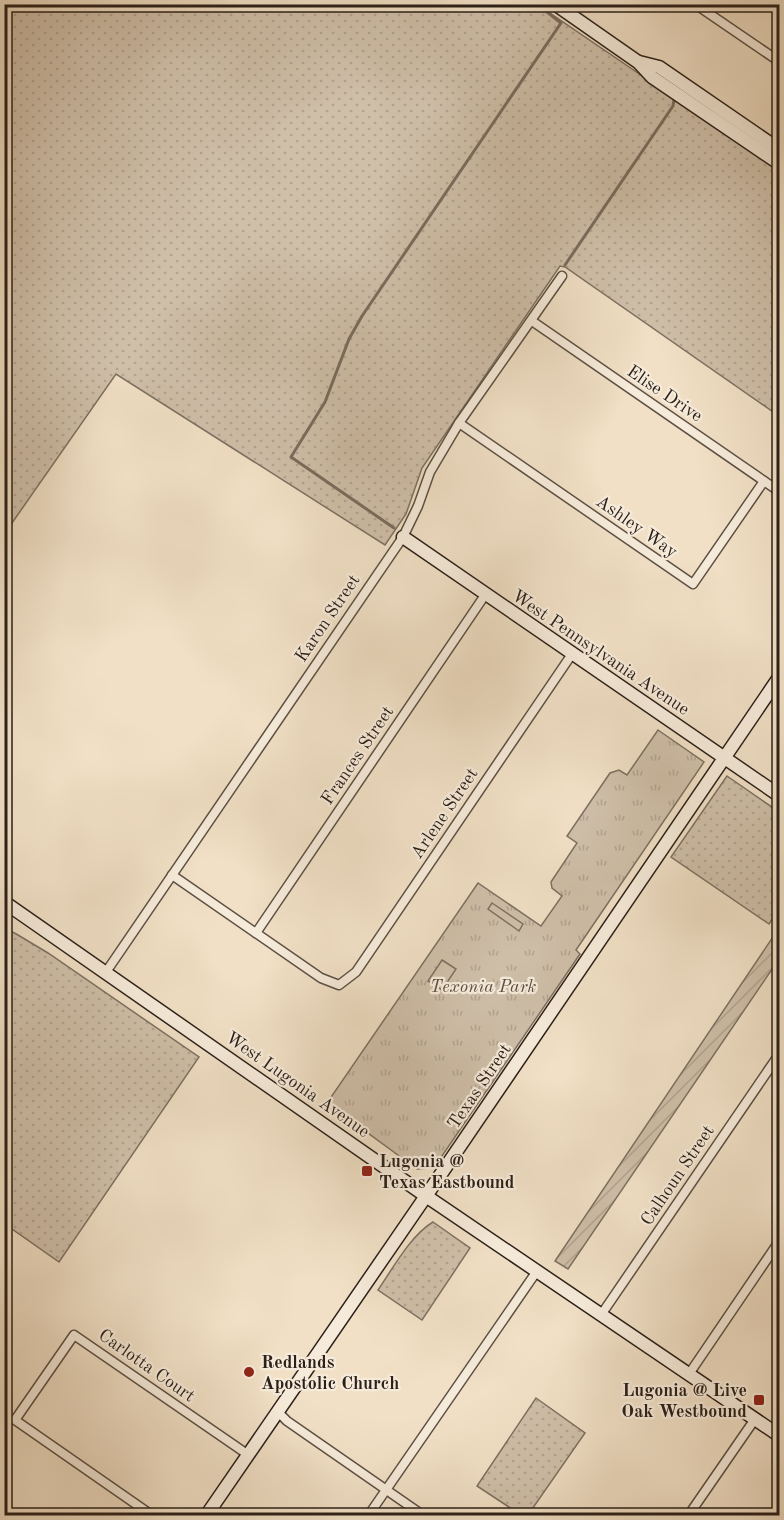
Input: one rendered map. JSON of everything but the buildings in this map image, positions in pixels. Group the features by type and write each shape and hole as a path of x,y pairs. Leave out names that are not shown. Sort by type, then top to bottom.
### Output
{"street":[{"path":"555,4 638,62 651,77 780,164"},
{"path":"695,4 780,62"},
{"path":"638,62 659,67 780,150"},
{"path":"740,137 751,140 780,159"},
{"name":"Karon Street","path":"106,972 403,537 418,506 430,472 459,423 562,276"},
{"name":"Elise Drive","path":"532,321 780,492"},
{"name":"Ashley Way","path":"459,423 693,584 764,481"},
{"name":"West Pennsylvania Avenue","path":"403,537 780,796"},
{"name":"Frances Street","path":"256,933 485,594"},
{"name":"Arlene Street","path":"256,933 321,978 339,985 356,972 572,654"},
{"name":"Texas Street","path":"206,1515 780,676"},
{"path":"172,875 256,933"},
{"name":"West Lugonia Avenue","path":"4,902 426,1196 780,1436"},
{"name":"Calhoun Street","path":"601,1315 780,1053"},
{"path":"689,1374 780,1240"},
{"path":"368,1515 537,1271"},
{"name":"Carlotta Court","path":"153,1515 15,1420 74,1335 248,1454"},
{"path":"277,1411 287,1421 424,1515"},
{"path":"688,1515 755,1419"}],"green space":[{"path":"5,5 538,5 779,169 779,416 565,267 560,266 422,468 406,514 385,545 116,374 5,533"},
{"name":"Texonia Park","path":"658,730 704,762 576,950 580,954 442,1156 429,1168 417,1169 327,1103 478,883 541,926 562,896 552,888 551,882 577,843 567,836 610,773 619,770 627,775"},
{"path":"727,776 779,812 779,909 769,924 671,857"},
{"path":"492,903 523,924 519,931 488,909"},
{"path":"5,928 48,953 199,1057 59,1262 5,1224"},
{"path":"779,928 779,959 568,1269 555,1261"},
{"path":"442,960 456,969 442,990 428,981"},
{"path":"433,1222 470,1248 422,1320 378,1290 410,1243"},
{"path":"536,1398 585,1433 528,1515 521,1515 477,1486"}],"waterway":[{"path":"394,528 291,457 325,402 349,339 362,316 561,23 537,4"},
{"path":"565,265 673,106 674,100"}],"place":[{"name":"Lugonia @ Texas Eastbound","path":"367,1171"},
{"name":"Redlands Apostolic Church","path":"249,1372"},
{"name":"Lugonia @ Live Oak Westbound","path":"759,1400"}]}
